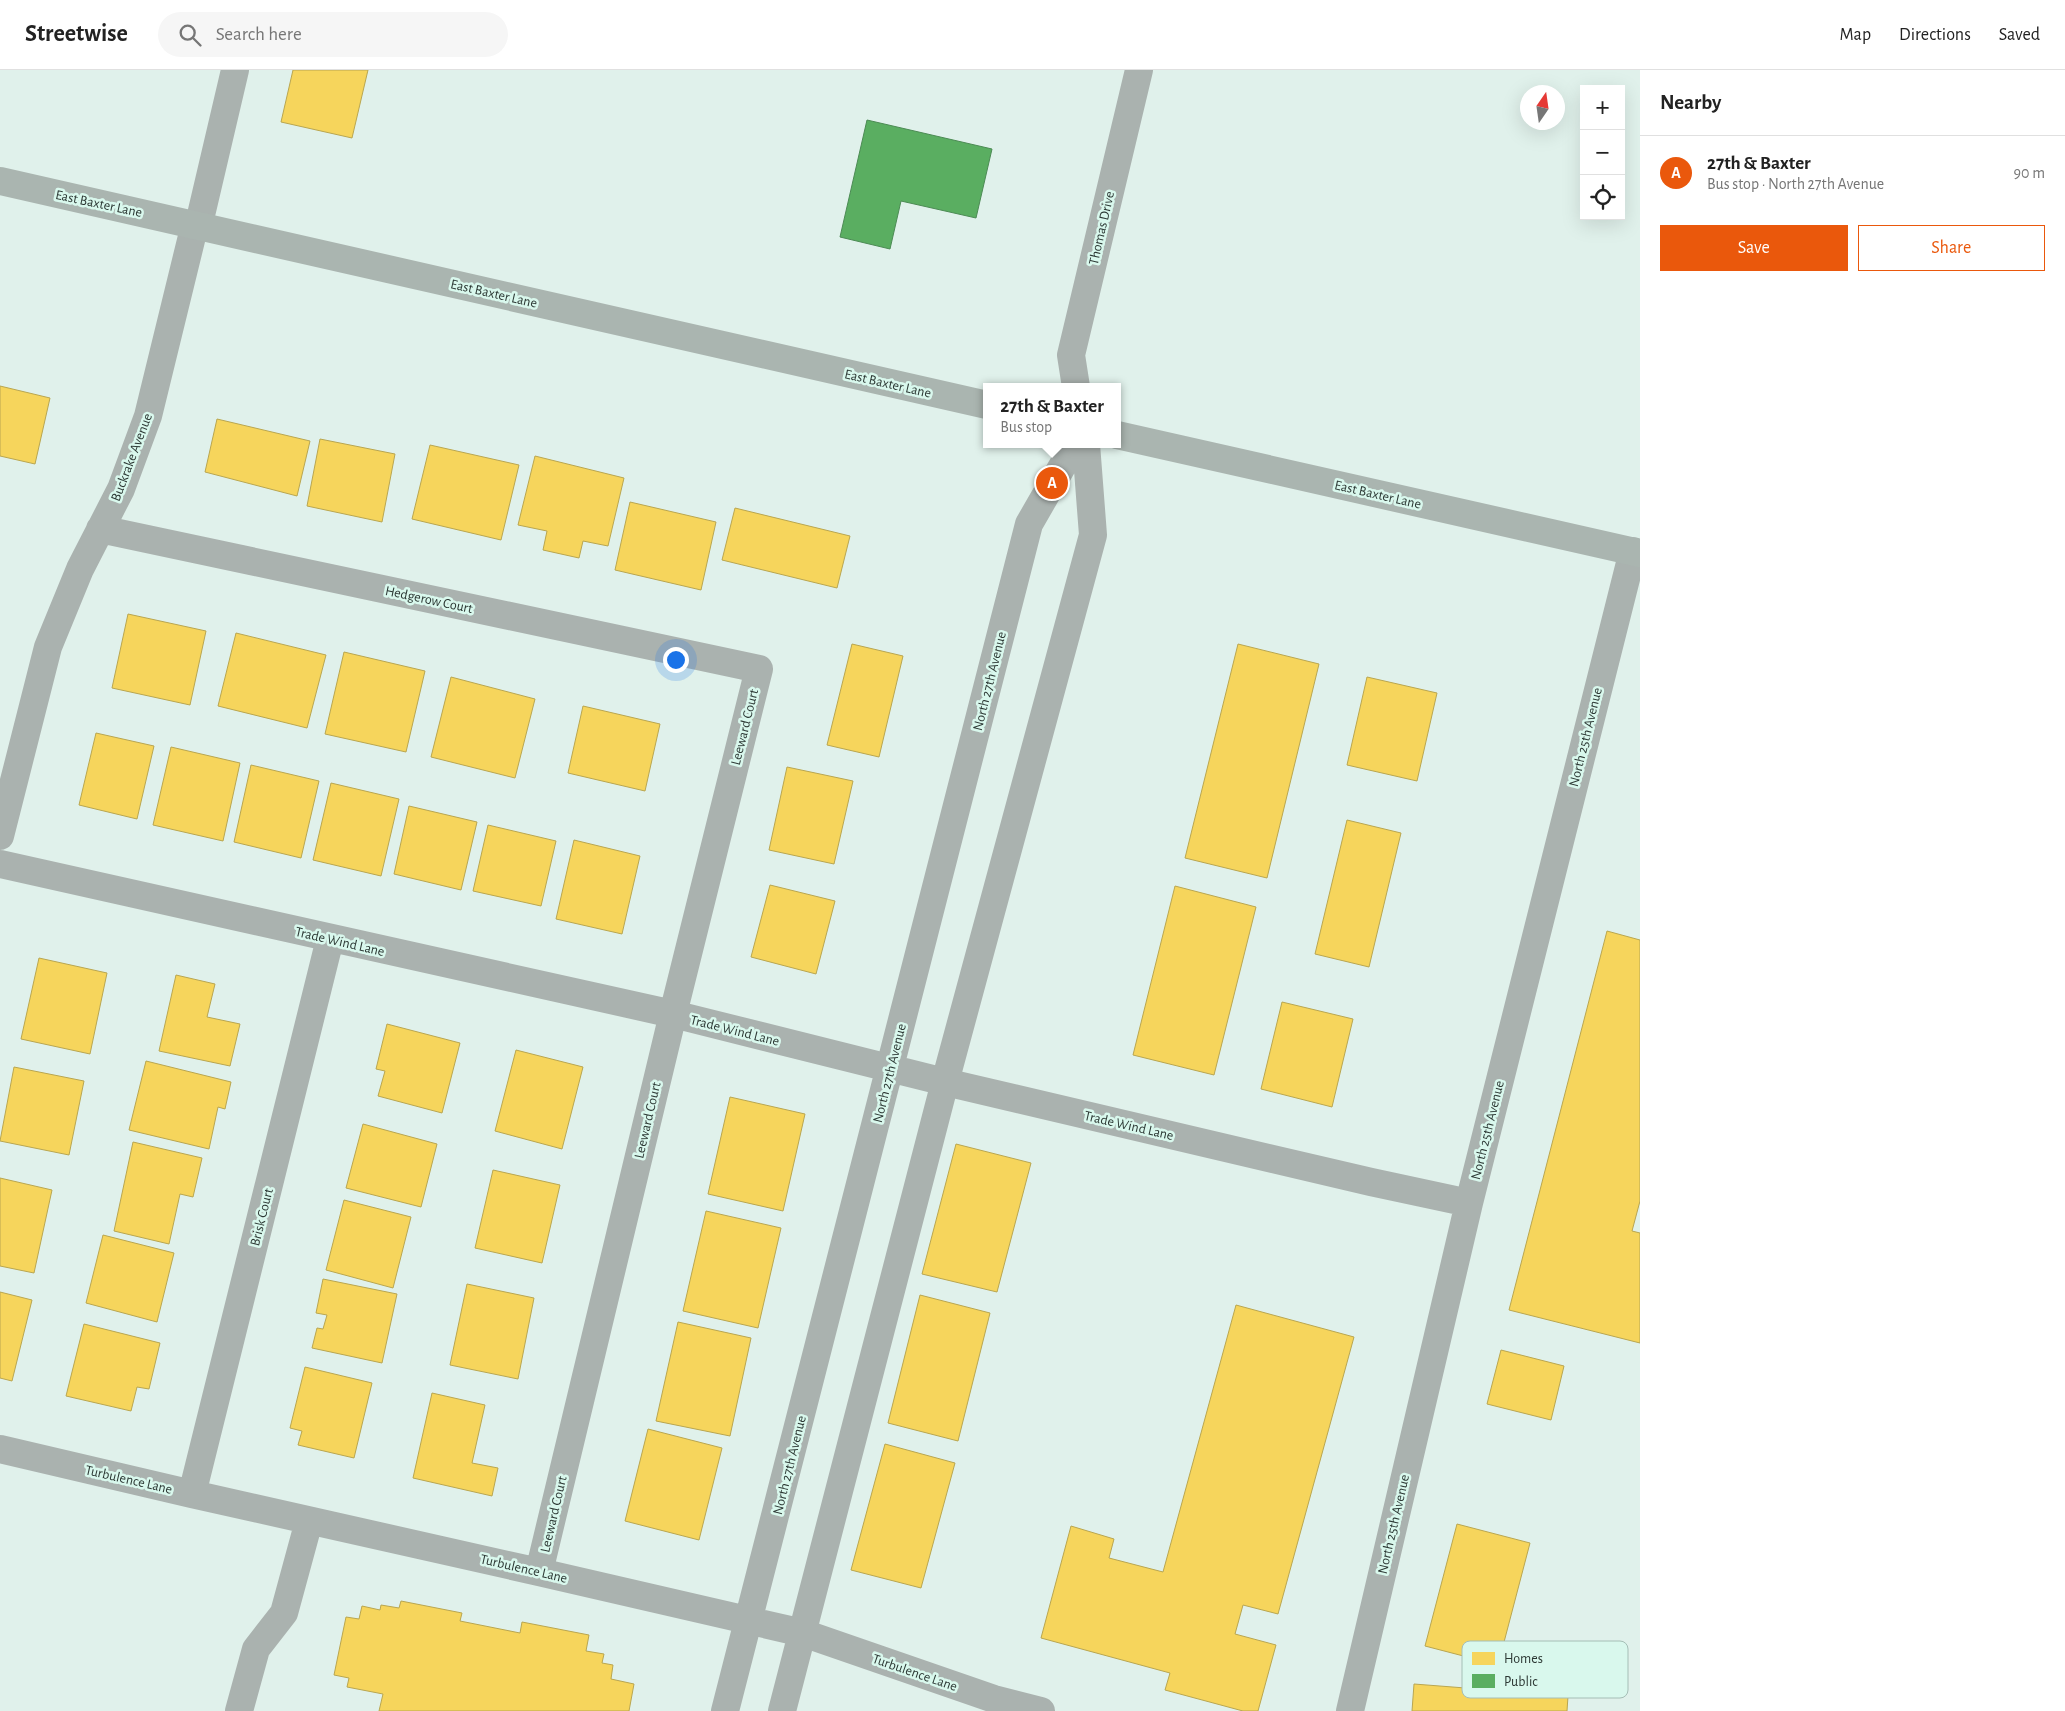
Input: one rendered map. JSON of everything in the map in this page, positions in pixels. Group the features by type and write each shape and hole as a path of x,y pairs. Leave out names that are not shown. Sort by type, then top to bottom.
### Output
{"main road":[{"name":"East Baxter Lane","path":"0,181 983,405"},
{"name":"East Baxter Lane","path":"1121,436 1636,552"}],"street":[{"name":"Buckrake Avenue","path":"0,836 48,647 80,569 121,489 148,416 195,224 201,215 235,70"},
{"name":"Thomas Drive","path":"1075,383 1070,355 1139,70"},
{"name":"North 27th Avenue","path":"725,1711 1029,524 1073,448"},
{"path":"782,1711 945,1082 1092,535 1086,448"},
{"name":"Hedgerow Court","path":"100,529 759,670"},
{"name":"North 25th Avenue","path":"1350,1711 1469,1203 1636,552"},
{"name":"Leeward Court","path":"539,1572 672,1014 759,670"},
{"name":"Trade Wind Lane","path":"0,864 672,1014 945,1082 1371,1182 1469,1203"},
{"name":"Brisk Court","path":"192,1494 330,939"},
{"name":"Turbulence Lane","path":"0,1449 802,1633 994,1699 1041,1711"},
{"path":"239,1711 256,1649 284,1613 309,1521"}],"building: Homes":[{"path":"293,70 368,70 352,138 281,122"},
{"path":"0,386 50,398 35,464 0,456"},
{"path":"217,419 310,441 297,496 205,472"},
{"path":"320,439 395,454 382,522 307,506"},
{"path":"430,445 519,465 501,540 412,519"},
{"path":"535,456 624,478 608,546 583,541 579,558 543,550 547,531 518,525"},
{"path":"630,502 716,522 701,590 615,570"},
{"path":"735,508 850,536 837,588 722,560"},
{"path":"128,614 206,631 190,705 112,688"},
{"path":"236,633 326,655 307,728 218,706"},
{"path":"852,644 903,656 879,757 827,745"},
{"path":"1238,644 1319,664 1267,878 1185,858"},
{"path":"344,652 425,671 406,752 325,734"},
{"path":"451,677 535,699 515,778 431,757"},
{"path":"1367,677 1437,693 1417,781 1347,765"},
{"path":"583,706 660,724 645,791 568,773"},
{"path":"96,733 154,746 137,819 79,805"},
{"path":"171,747 240,763 223,841 153,825"},
{"path":"251,765 319,781 301,858 234,842"},
{"path":"787,767 853,781 834,864 769,850"},
{"path":"331,783 399,799 381,876 313,860"},
{"path":"409,806 477,822 461,890 394,874"},
{"path":"1347,820 1401,833 1369,967 1315,954"},
{"path":"488,825 556,841 541,906 473,891"},
{"path":"574,840 640,856 622,934 556,919"},
{"path":"770,885 835,901 816,974 751,957"},
{"path":"1175,886 1256,907 1214,1075 1133,1055"},
{"path":"1607,931 1640,940 1640,1201 1632,1231 1640,1233 1640,1343 1509,1310"},
{"path":"39,958 107,973 90,1054 21,1039"},
{"path":"176,975 215,984 207,1017 240,1024 230,1066 159,1051"},
{"path":"1282,1002 1353,1019 1332,1107 1261,1089"},
{"path":"387,1024 460,1043 442,1113 378,1096 385,1071 376,1069"},
{"path":"516,1050 583,1067 562,1149 495,1131"},
{"path":"146,1061 231,1082 225,1109 218,1107 209,1149 129,1130"},
{"path":"14,1067 84,1081 69,1155 0,1141"},
{"path":"730,1097 805,1114 783,1211 708,1194"},
{"path":"363,1124 437,1144 421,1207 346,1188"},
{"path":"133,1142 202,1158 193,1197 180,1194 169,1244 114,1231"},
{"path":"956,1144 1031,1163 997,1292 922,1274"},
{"path":"493,1170 560,1185 542,1263 475,1248"},
{"path":"0,1178 52,1190 34,1273 0,1266"},
{"path":"344,1200 411,1217 393,1288 326,1270"},
{"path":"706,1211 781,1228 758,1328 683,1311"},
{"path":"103,1235 174,1253 157,1322 86,1303"},
{"path":"323,1279 397,1294 382,1363 312,1348 317,1328 323,1329 327,1315 316,1313"},
{"path":"467,1284 534,1298 518,1379 450,1365"},
{"path":"0,1292 32,1300 12,1381 0,1378"},
{"path":"920,1295 990,1313 958,1441 888,1423"},
{"path":"1236,1305 1354,1337 1278,1614 1243,1605 1235,1634 1276,1645 1258,1711 1243,1711 1165,1690 1170,1673 1041,1638 1071,1526 1114,1539 1109,1558 1163,1572"},
{"path":"678,1322 751,1338 730,1436 656,1421"},
{"path":"84,1324 160,1343 149,1389 137,1387 131,1411 66,1396"},
{"path":"1501,1350 1564,1366 1551,1420 1487,1404"},
{"path":"305,1367 372,1383 354,1458 298,1445 302,1431 290,1428"},
{"path":"432,1393 485,1405 472,1463 498,1468 492,1496 413,1478"},
{"path":"648,1429 722,1448 699,1540 625,1521"},
{"path":"885,1444 955,1463 921,1588 851,1570"},
{"path":"1457,1524 1530,1543 1504,1641 1462,1641 1462,1656 1425,1646"},
{"path":"401,1601 462,1613 460,1621 520,1633 522,1622 589,1635 586,1651 604,1654 602,1663 613,1665 611,1679 634,1684 629,1711 379,1711 383,1694 347,1687 349,1678 334,1675 346,1617 359,1619 362,1606 380,1610 381,1605 399,1608"},
{"path":"1414,1684 1462,1688 1462,1698 1568,1698 1567,1711 1412,1711"}],"building: Public":[{"path":"867,120 992,149 976,218 901,201 890,249 840,237"}],"place":[{"name":"27th & Baxter","path":"1052,483"}]}
